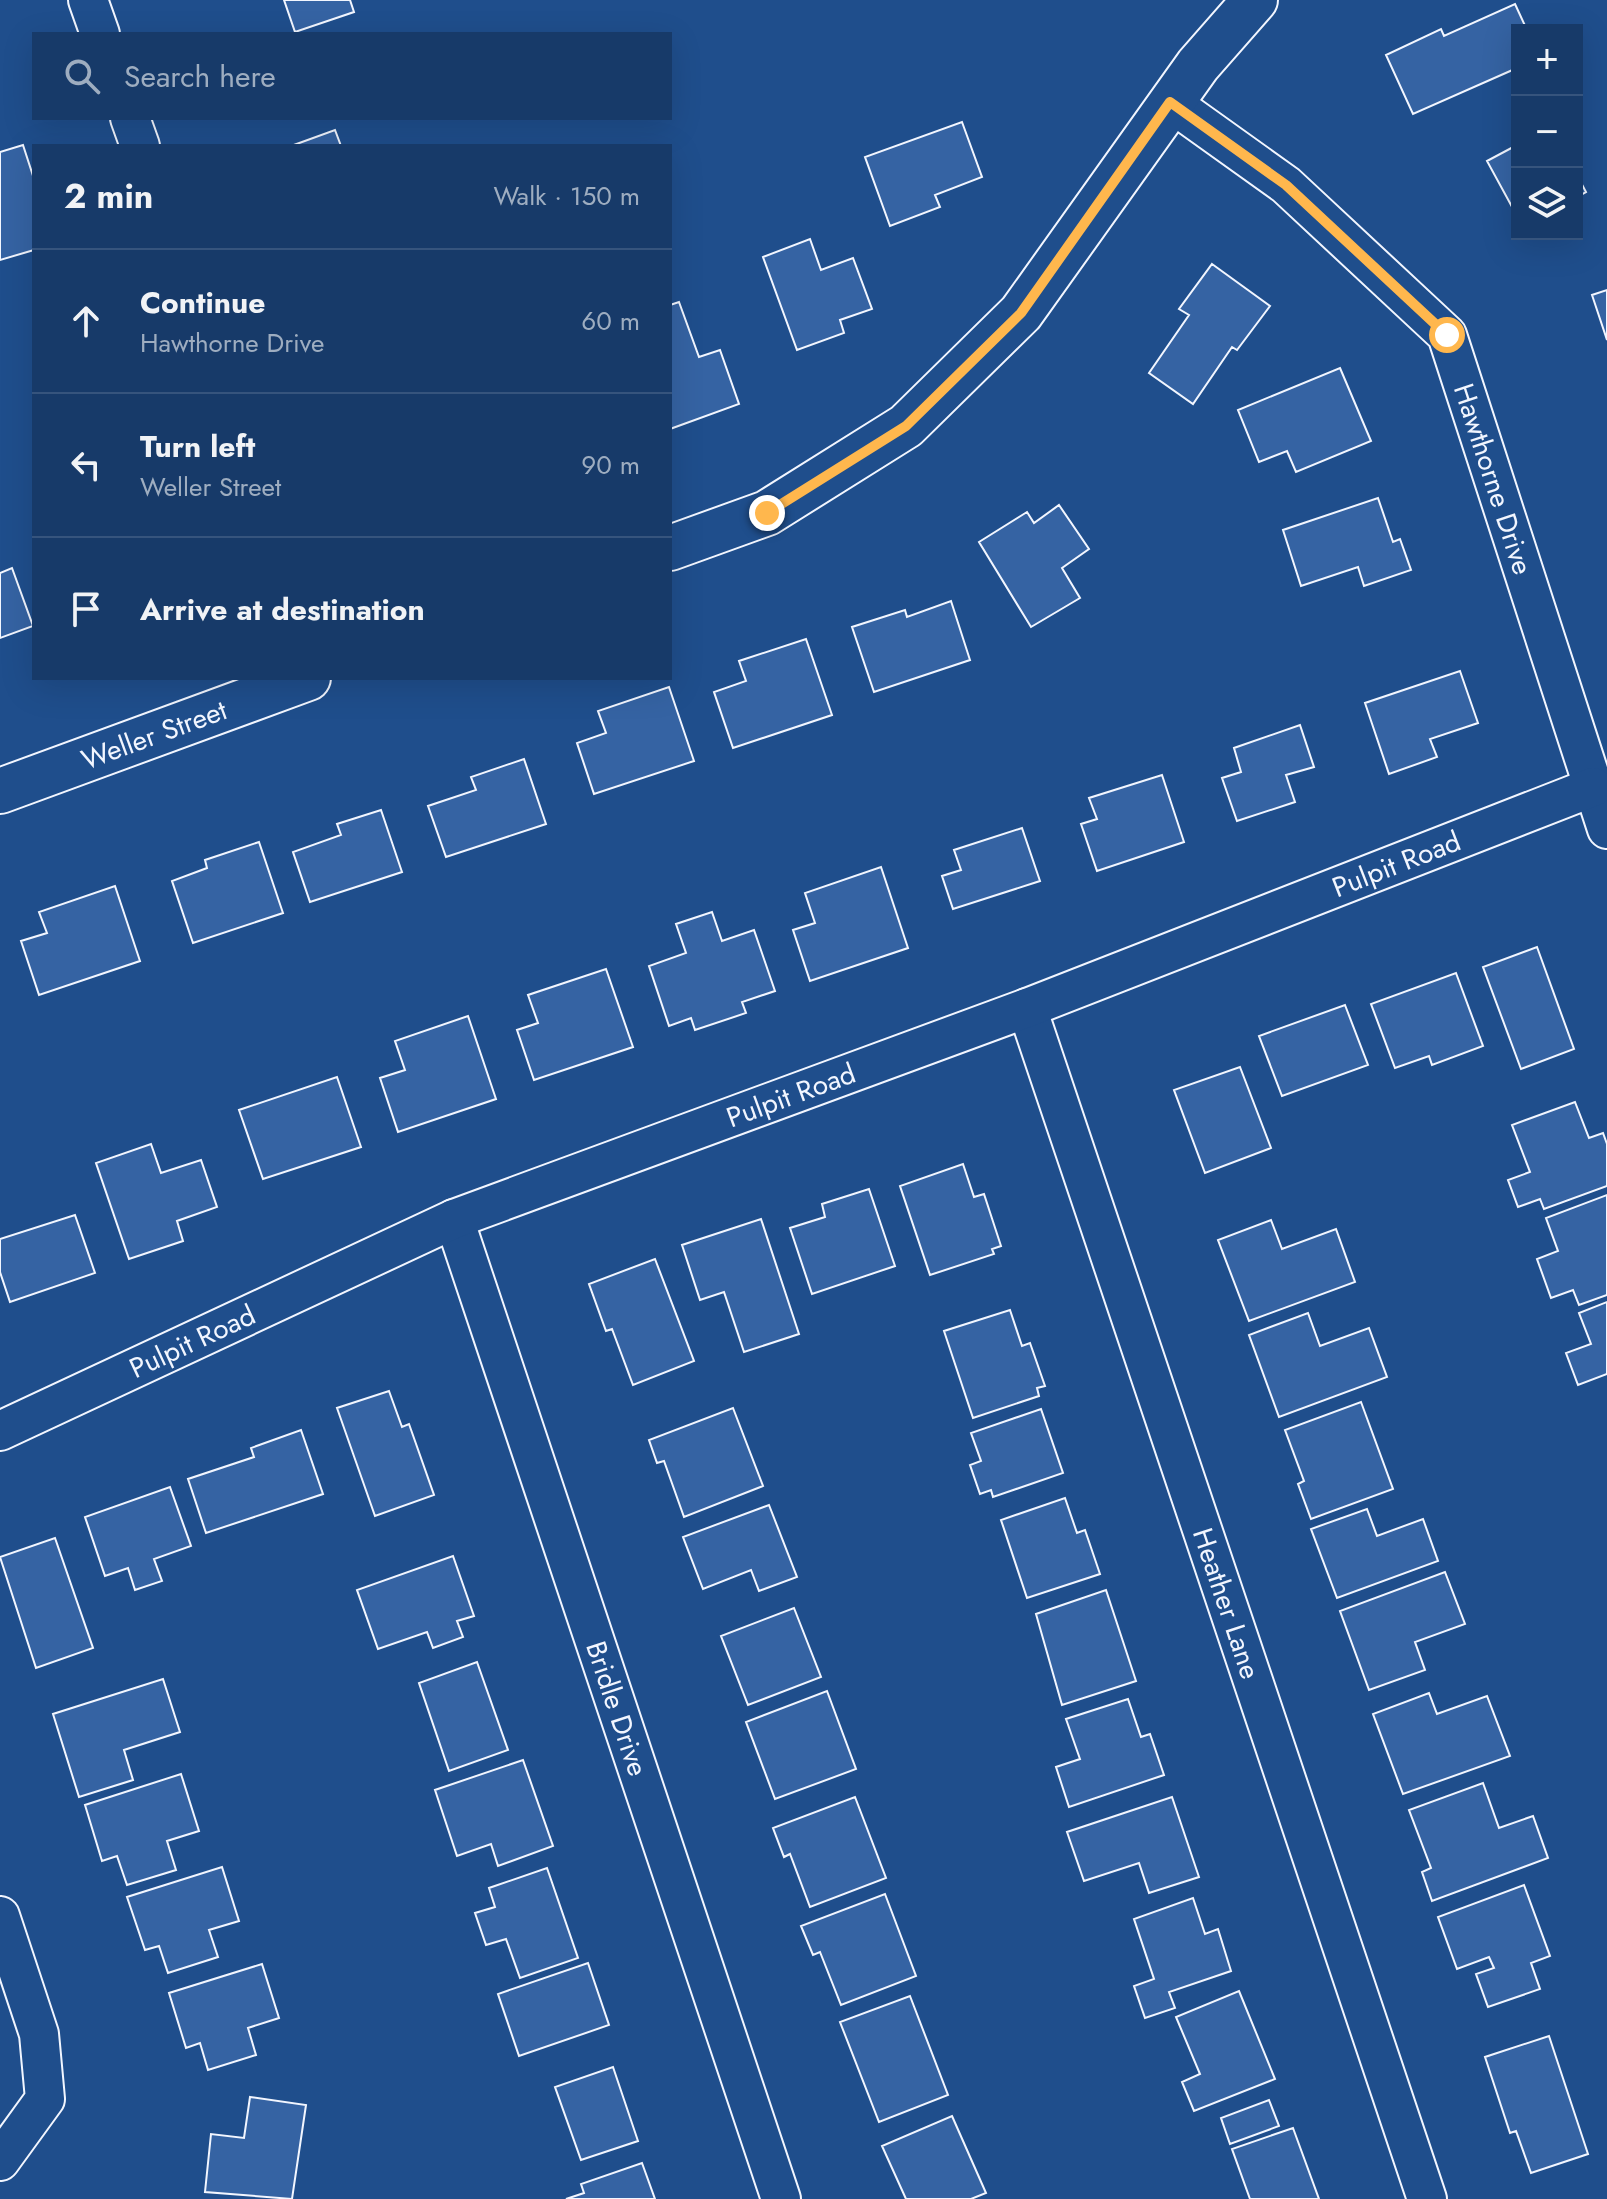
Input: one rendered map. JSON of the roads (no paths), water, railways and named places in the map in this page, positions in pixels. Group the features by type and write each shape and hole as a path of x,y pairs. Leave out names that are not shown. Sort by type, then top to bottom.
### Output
{"street":[{"path":"88,0 99,32"},
{"path":"672,547 767,513 906,426 1021,313 1170,102 1255,0"},
{"name":"Hawthorne Drive","path":"1170,102 1286,185 1447,335 1607,829"},
{"path":"131,120 139,144"},
{"name":"Weller Street","path":"0,791 303,680"},
{"name":"Pulpit Road","path":"0,1431 454,1219 1027,1008 1593,787"},
{"name":"Heather Lane","path":"1027,1008 1427,2199"},
{"name":"Bridle Drive","path":"454,1219 781,2199"},
{"path":"0,1916 39,2034 45,2099 0,2161"}]}
